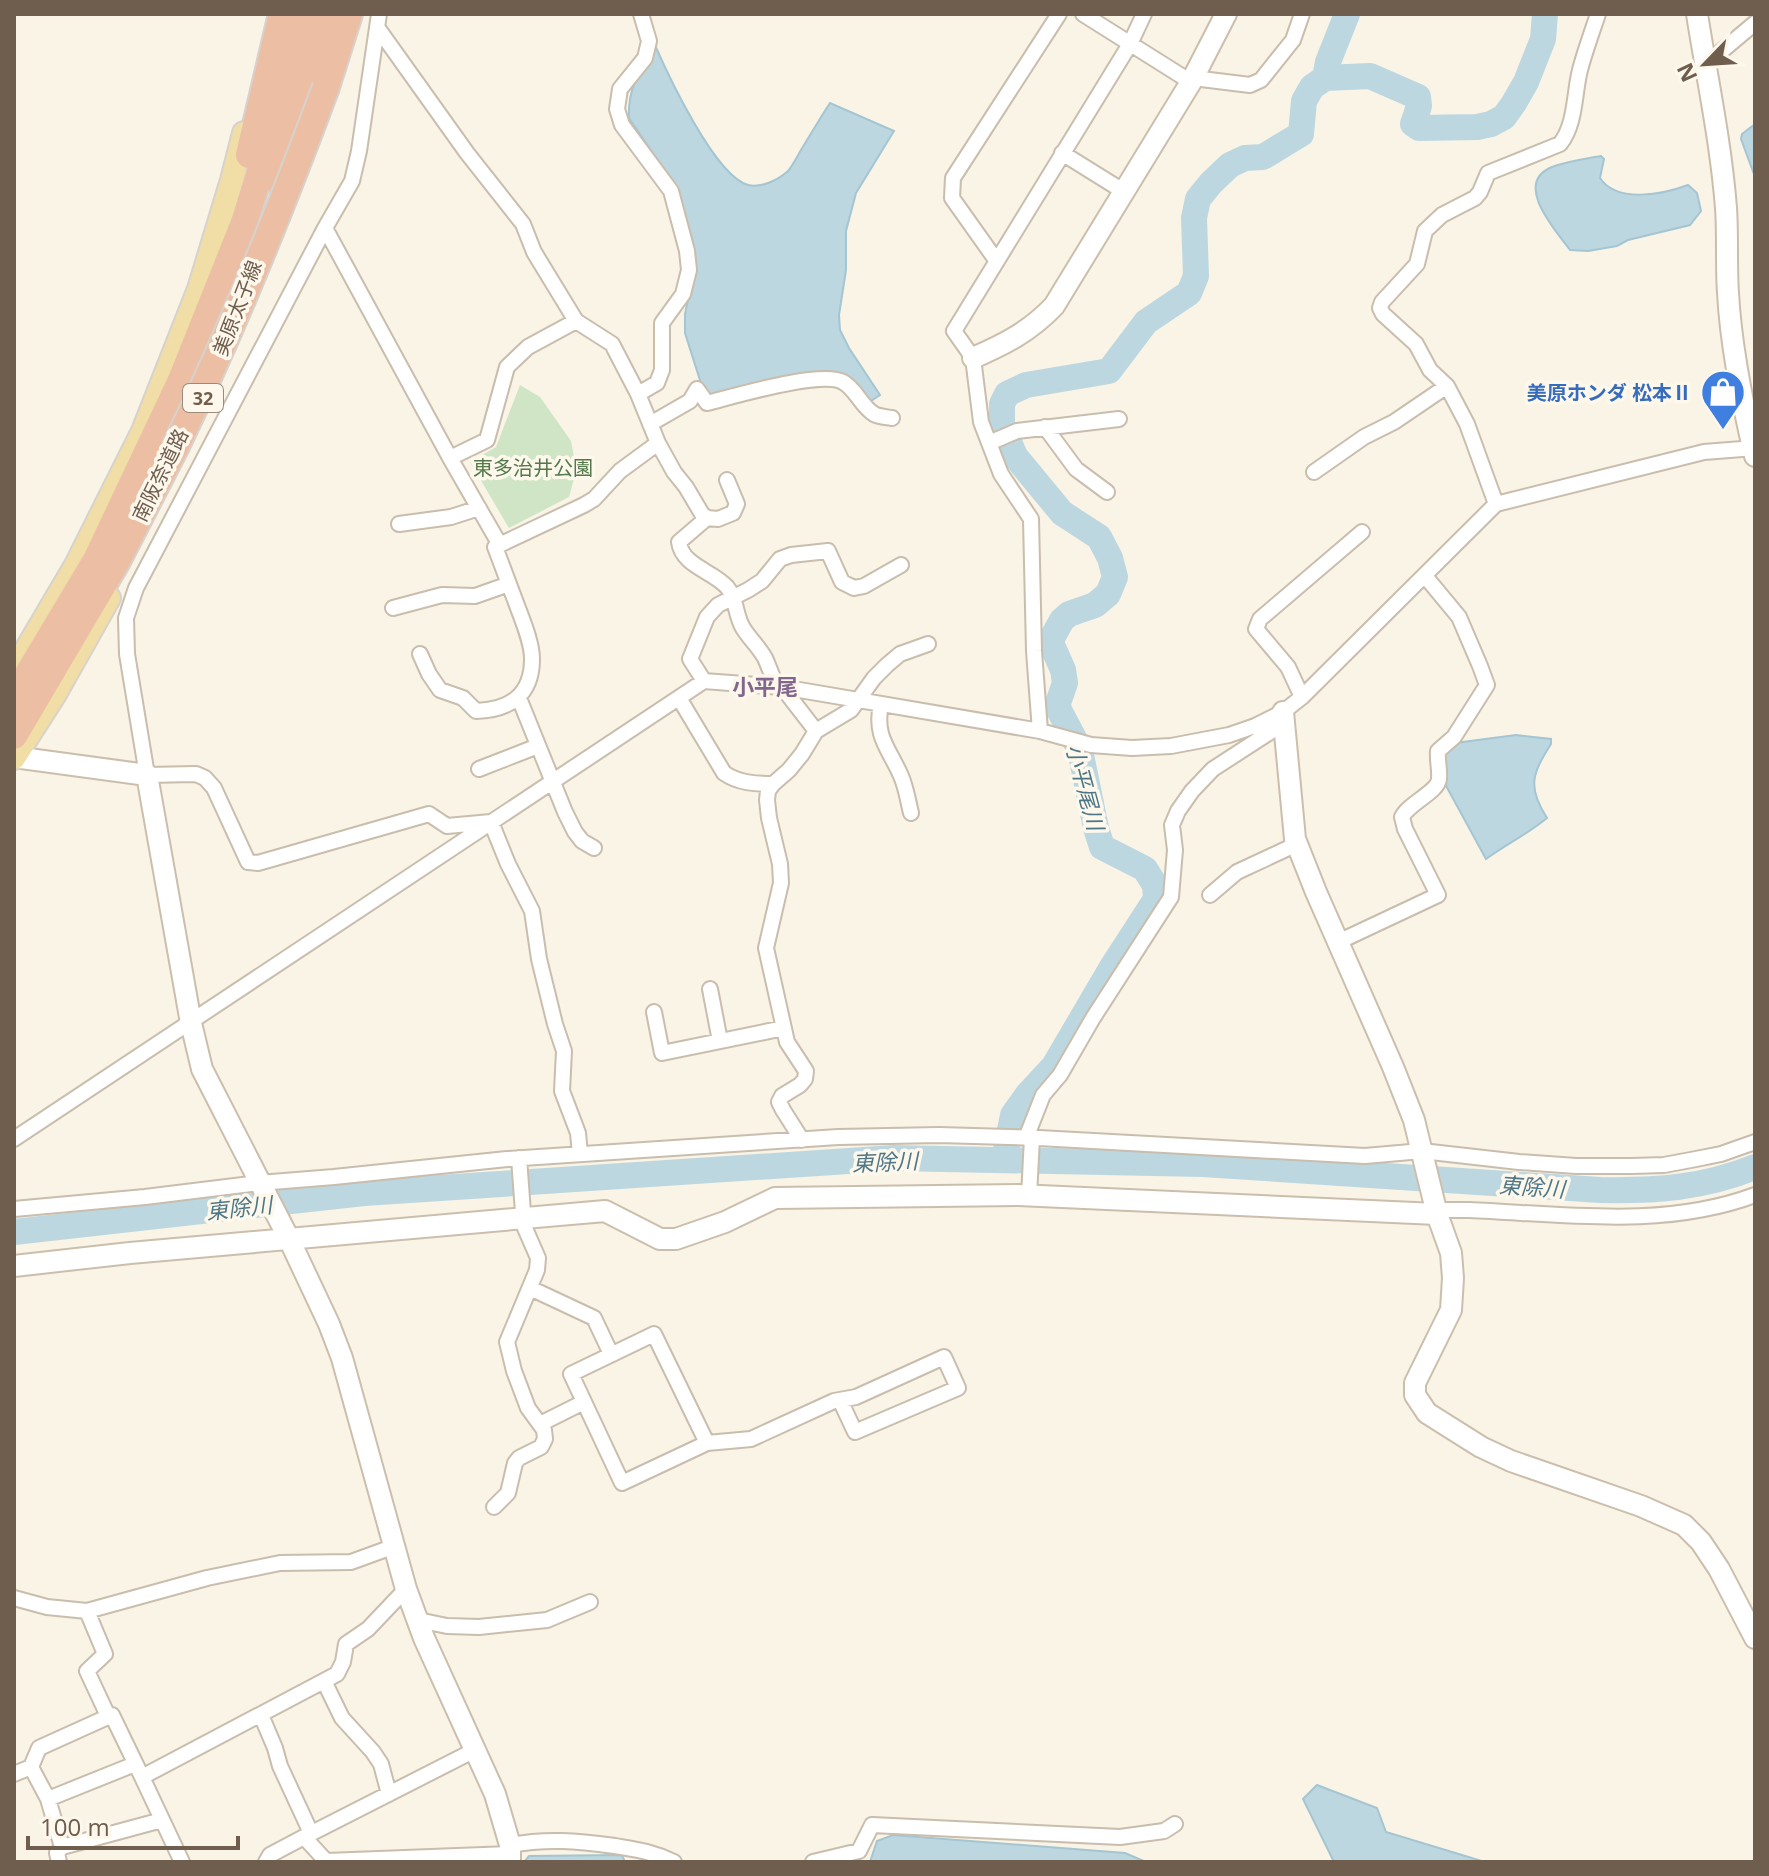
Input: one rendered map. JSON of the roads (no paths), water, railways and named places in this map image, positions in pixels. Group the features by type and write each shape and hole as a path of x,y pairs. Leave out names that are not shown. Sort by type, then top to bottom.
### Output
{"highway":[{"path":"181,380 237,204 282,14"},
{"name":"南阪奈道路","path":"14,697 96,560 181,380 245,220 306,14"},
{"name":"南阪奈道路","path":"14,736 116,563 175,448 249,267 281,175 327,14"},
{"path":"175,448 286,195 349,14"}],"main road":[{"name":"32","path":"14,670 76,565 148,417 199,289 232,180 272,14"},
{"name":"美原太子線","path":"14,758 55,694 101,612 141,539 179,457 270,222 328,56 339,14"}],"street":[{"path":"638,394 657,383 662,370 662,323 683,294 689,270 671,191 622,125 617,109 620,89 645,58 649,41 641,14"},
{"path":"996,260 952,198 953,178 1059,14"},
{"path":"1083,14 1192,80 1250,85 1261,80 1293,40 1302,14"},
{"path":"1040,731 1034,651 1031,519 1001,474 981,422 973,358 954,331 1130,44 1144,14"},
{"path":"973,358 1017,337 1054,306 1192,80 1226,14"},
{"path":"1496,504 1467,424 1447,386 1430,370 1416,344 1380,308 1417,264 1425,231 1433,221 1475,198 1488,173 1560,144 1565,137 1578,91 1579,72 1598,14"},
{"path":"1029,1196 1029,1138 1043,1095 1060,1075 1171,897 1175,850 1172,825 1192,791 1213,769 1284,718 1496,504 1704,452 1754,451 1738,384 1732,341 1721,161 1697,14"},
{"path":"378,20 352,181 136,588 126,618 127,654 191,1023 202,1069 329,1324 342,1358 406,1589 495,1794 510,1854"},
{"path":"378,20 467,153 523,224 534,252 576,321 612,344 638,394 658,443 674,472 707,518 718,519 733,513 737,504 727,480"},
{"path":"1705,65 1755,23"},
{"path":"1062,153 1123,191"},
{"path":"325,228 500,545"},
{"path":"450,458 487,440 507,367 528,347 576,321"},
{"path":"650,424 690,401 697,389 707,403 801,381 834,379 846,383 876,415 892,418"},
{"path":"1314,472 1447,386"},
{"path":"990,443 1017,431 1119,419"},
{"path":"1045,427 1076,469 1107,492"},
{"path":"420,654 440,690 463,698 476,711 511,704 519,698 528,685 532,659 524,626 495,547 594,499 620,471 658,443"},
{"path":"399,524 451,517 479,508"},
{"path":"707,518 679,542 680,549 691,563 707,570 726,586 733,597 741,625 764,657 780,687 816,731"},
{"path":"1302,697 1288,667 1256,629 1260,619 1362,532"},
{"path":"704,681 690,659 707,617 718,605 762,581 780,559 828,551 842,582 854,588 864,586 901,565"},
{"path":"1338,942 1438,895 1402,817 1406,808 1436,786 1439,780 1438,751 1454,737 1487,685 1459,617 1425,576"},
{"path":"393,608 442,595 475,596 509,584"},
{"path":"802,1140 779,1102 782,1096 800,1085 806,1071 787,1042 766,948 781,883 780,864 769,818 768,791 802,754 816,731 851,710 874,678 900,654 928,644"},
{"path":"14,1139 704,681 780,687 1040,731 1091,745 1132,748 1171,746 1229,735 1284,718"},
{"path":"519,698 575,832 594,848"},
{"path":"679,698 724,773 732,779 773,784"},
{"path":"881,704 878,719 880,735 903,778 911,813"},
{"path":"1284,718 1297,844 1414,1120 1436,1209 1451,1253 1451,1310 1415,1383 1415,1395 1427,1413 1481,1447 1684,1525 1701,1542 1719,1569 1755,1638"},
{"path":"479,769 538,746"},
{"path":"14,758 147,775 196,774 214,788 248,862 258,863 429,814 447,826 491,822"},
{"path":"491,822 532,911 539,959 564,1051 562,1091 578,1133 580,1154"},
{"path":"1210,895 1237,872 1297,844"},
{"path":"710,989 720,1041"},
{"path":"654,1012 662,1053 784,1028"},
{"path":"14,1209 519,1158 838,1137 939,1135 1029,1138 1632,1166 1664,1165 1696,1159 1755,1142"},
{"path":"494,1507 508,1493 515,1463 541,1447 545,1439 544,1430 528,1408 507,1342 537,1270 538,1258 524,1226 519,1158"},
{"path":"14,1266 285,1231 605,1211 660,1239 676,1239 725,1222 775,1198 1029,1196 1623,1217 1665,1215 1707,1208 1755,1195"},
{"path":"530,1288 594,1318 611,1354"},
{"path":"707,1443 654,1334 571,1374 622,1483 707,1443 751,1439 840,1400 856,1397 944,1357 958,1388 855,1432 840,1400"},
{"path":"540,1424 584,1402"},
{"path":"14,1598 47,1607 87,1611 207,1578 280,1563 351,1562 395,1546"},
{"path":"48,1799 138,1770 261,1715 337,1674 346,1644 368,1629 406,1589"},
{"path":"418,1620 447,1626 492,1626 547,1620 590,1602"},
{"path":"87,1611 105,1654 87,1671 108,1716"},
{"path":"324,1681 342,1718 381,1764 389,1794"},
{"path":"14,1774 31,1767 39,1748 112,1715 182,1862"},
{"path":"261,1715 308,1835 326,1861 510,1854 531,1841 568,1840 655,1852 674,1862"},
{"path":"266,1862 270,1855 475,1750"},
{"path":"31,1767 48,1799 61,1854 162,1820"},
{"path":"813,1862 860,1857 872,1825 1120,1837 1164,1831 1175,1824"}],"water":[{"path":"654,43 707,145 735,178 748,185 770,182 788,171 830,103 894,131 856,193 846,231 840,330 880,395 868,403 843,374 832,372 706,399 685,333 693,256 679,192 629,118 633,88"},
{"path":"1755,124 1755,177 1741,139 1742,134"},
{"path":"1601,156 1604,159 1600,178 1608,186 1641,195 1688,185 1697,193 1701,211 1690,225 1628,240 1617,246 1588,251 1570,250 1541,207 1536,184 1541,174 1552,167"},
{"path":"1516,735 1551,739 1534,781 1537,798 1547,818 1486,859 1445,784 1444,750 1455,743"},
{"path":"1317,1785 1377,1808 1386,1832 1485,1862 1334,1862 1303,1799"},
{"path":"893,1835 1125,1853 1146,1862 870,1862 877,1841"},
{"path":"622,1855 625,1862 524,1862 529,1856"}],"waterway":[{"path":"1325,78 1347,14"},
{"name":"小平尾川","path":"1004,1160 1013,1115 1054,1066 1156,899 1155,885 1145,869 1102,847 1080,750 1057,706 1065,683 1052,638 1069,614 1095,605 1108,594 1115,577 1110,558 1099,537 1062,513 1015,456 1002,425 1002,404 1007,394 1026,385 1109,371 1146,322 1189,293 1196,276 1194,218 1198,199 1230,165 1245,158 1263,157 1301,134 1304,101 1312,87 1325,78 1370,76 1418,97 1419,106 1413,124 1419,128 1491,124 1504,117 1526,82 1543,39 1545,14"},
{"name":"東除川","path":"14,1232 364,1193 894,1158 1203,1164 1600,1190 1679,1187 1717,1180 1755,1167"}],"place":[{"name":"美原ホンダ 松本Ⅱ","path":"1723,431"}],"district":[{"name":"小平尾","path":"765,686"}],"park label":[{"name":"東多治井公園","path":"533,467"}]}
